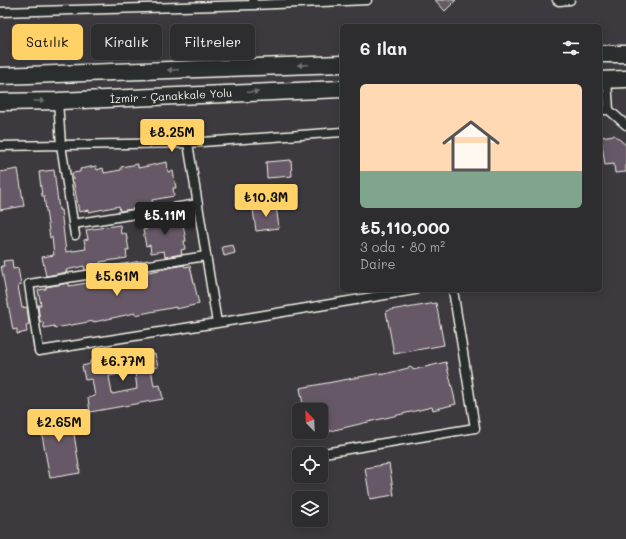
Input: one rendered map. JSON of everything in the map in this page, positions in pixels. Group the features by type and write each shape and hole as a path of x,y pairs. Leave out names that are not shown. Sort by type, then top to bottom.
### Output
{"highway":[{"path":"602,54 626,54"},
{"path":"0,76 340,64"},
{"path":"603,80 626,79"},
{"name":"İzmir - Çanakkale Yolu","path":"0,102 58,101 340,89"}],"street":[{"path":"0,12 158,4 367,0"},
{"path":"558,1 570,0"},
{"path":"603,80 609,110 626,125"},
{"path":"58,101 61,144 75,235"},
{"path":"602,110 609,110"},
{"path":"0,146 188,143 340,132"},
{"path":"188,143 217,323"},
{"path":"73,224 198,204"},
{"path":"206,256 29,284 39,351 403,292"},
{"path":"328,452 476,428 453,292"}],"building":[{"path":"435,0 456,0 445,11"},
{"path":"614,135 626,145 626,172 615,173 614,164 605,165 602,137"},
{"path":"291,160 292,176 267,178 266,162"},
{"path":"167,162 168,172 173,171 176,188 173,188 174,196 152,200 153,206 120,211 119,206 89,212 89,210 79,212 72,173 80,172 80,169 96,166 97,170 103,168 104,173 121,170 121,167 138,164 138,168"},
{"path":"18,169 24,206 0,210 0,172"},
{"path":"54,170 66,252 86,249 84,240 88,239 86,230 120,225 121,234 126,233 129,250 126,250 127,258 100,262 101,267 85,270 84,266 66,270 67,272 46,276 42,257 54,255 44,196 42,196 39,172"},
{"path":"276,206 279,228 256,231 253,209"},
{"path":"155,216 158,219 177,216 179,225 183,224 186,241 184,241 185,249 181,250 182,254 165,257 164,251 151,253 150,245 146,246 143,230 147,229 145,218"},
{"path":"233,245 235,253 224,256 222,247"},
{"path":"12,260 13,269 18,268 21,285 18,286 22,308 27,307 29,324 26,325 27,332 17,334 17,329 13,330 1,266 4,266 3,261"},
{"path":"184,265 185,267 190,266 199,304 135,315 135,313 94,322 55,328 54,326 44,328 43,322 40,322 38,305 41,305 38,290 69,283 69,286 87,283 87,280 104,278 104,280 127,276 127,274 144,271 144,273"},
{"path":"436,303 444,345 394,354 386,311"},
{"path":"149,351 149,355 155,354 158,367 151,368 154,386 160,385 163,399 90,412 88,398 95,396 92,379 85,380 82,366 90,364 90,361 107,359 107,362 133,357 132,354","holes":["135,371 137,389 112,394 109,376"]},
{"path":"446,362 456,404 433,410 432,407 328,432 328,403 303,403 300,388 381,373 381,375 412,367 413,370"},
{"path":"70,408 80,473 50,478 38,414"},
{"path":"389,464 394,495 370,499 365,468"}]}
